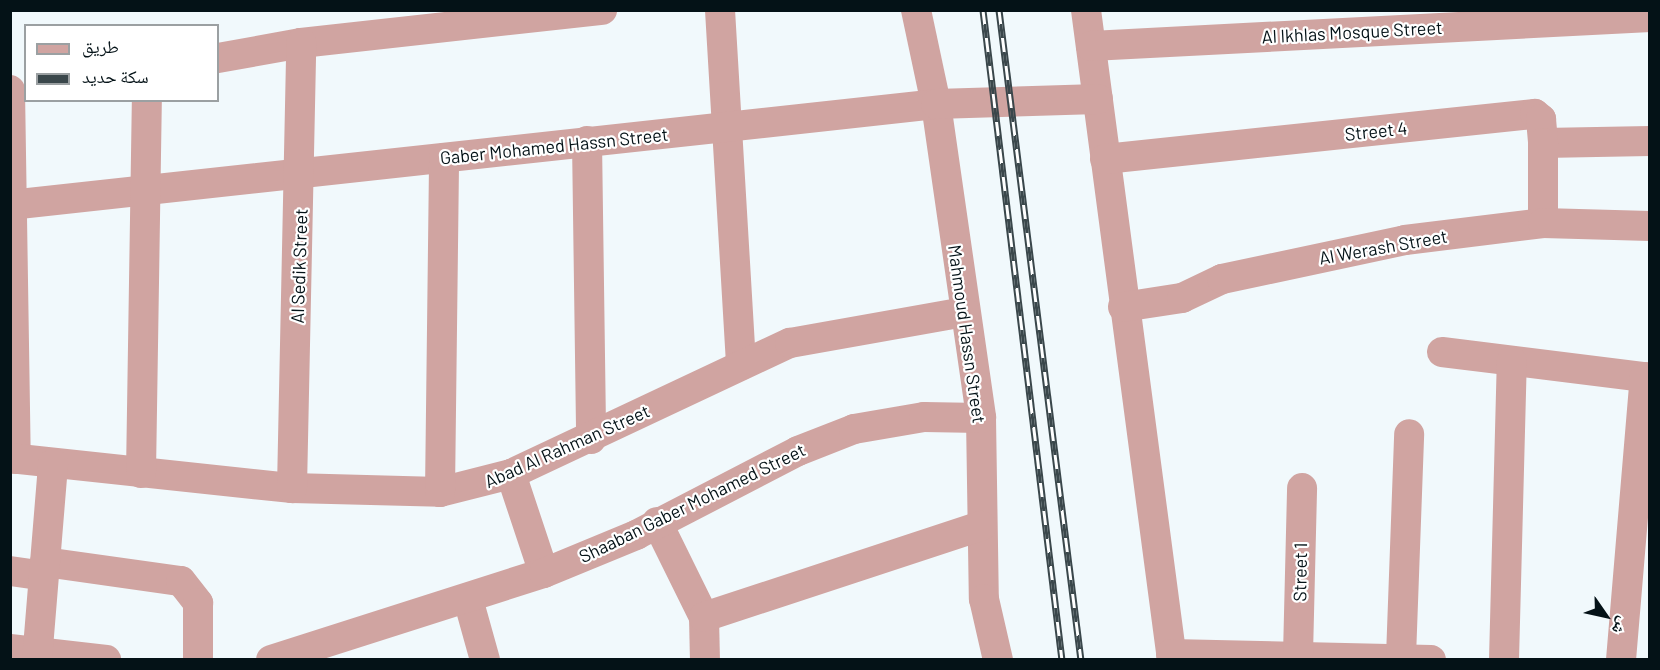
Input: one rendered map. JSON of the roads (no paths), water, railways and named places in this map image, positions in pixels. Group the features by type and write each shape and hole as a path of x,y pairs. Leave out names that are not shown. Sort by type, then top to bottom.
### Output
{"street":[{"path":"219,58 301,43 602,10"},
{"path":"720,10 730,127 741,365"},
{"name":"Mahmoud Hassn Street","path":"916,10 936,104 981,418 984,598 998,660"},
{"path":"1086,10 1123,307 1172,657 1298,655 1401,657 1431,660"},
{"name":"Al Ikhlas Mosque Street","path":"1090,46 1329,22 1576,16 1650,17"},
{"name":"Al Sedik Street","path":"292,488 302,171 301,43"},
{"path":"10,90 13,205 13,458"},
{"name":"Gaber Mohamed Hassn Street","path":"13,205 148,191 302,171 444,158 936,104 1098,99"},
{"path":"141,473 148,191 147,102"},
{"name":"Street 4","path":"1105,159 1535,114 1541,119 1543,143 1544,223"},
{"path":"587,141 591,439"},
{"path":"1543,143 1650,141"},
{"path":"440,492 444,158"},
{"name":"Al Werash Street","path":"1123,307 1182,298 1222,279 1363,248 1544,223 1650,226"},
{"name":"Abad Al Rahman Street","path":"13,458 292,488 440,492 511,474 591,439 741,365 808,338 964,312"},
{"path":"1442,352 1647,378 1621,660"},
{"path":"1504,660 1512,361"},
{"name":"Shaaban Gaber Mohamed Street","path":"271,660 544,573 657,522 798,451 854,429 924,417 981,418"},
{"path":"1401,657 1409,434"},
{"path":"53,464 44,569 28,654 106,660"},
{"path":"511,474 544,573"},
{"name":"Street 1","path":"1298,655 1302,488"},
{"path":"657,522 704,617 705,660"},
{"path":"704,617 981,526"},
{"path":"10,571 44,569 182,582 198,603 198,660"},
{"path":"468,599 485,660"}],"railway":[{"path":"983,10 1062,660"},
{"path":"999,10 1081,660"}]}
